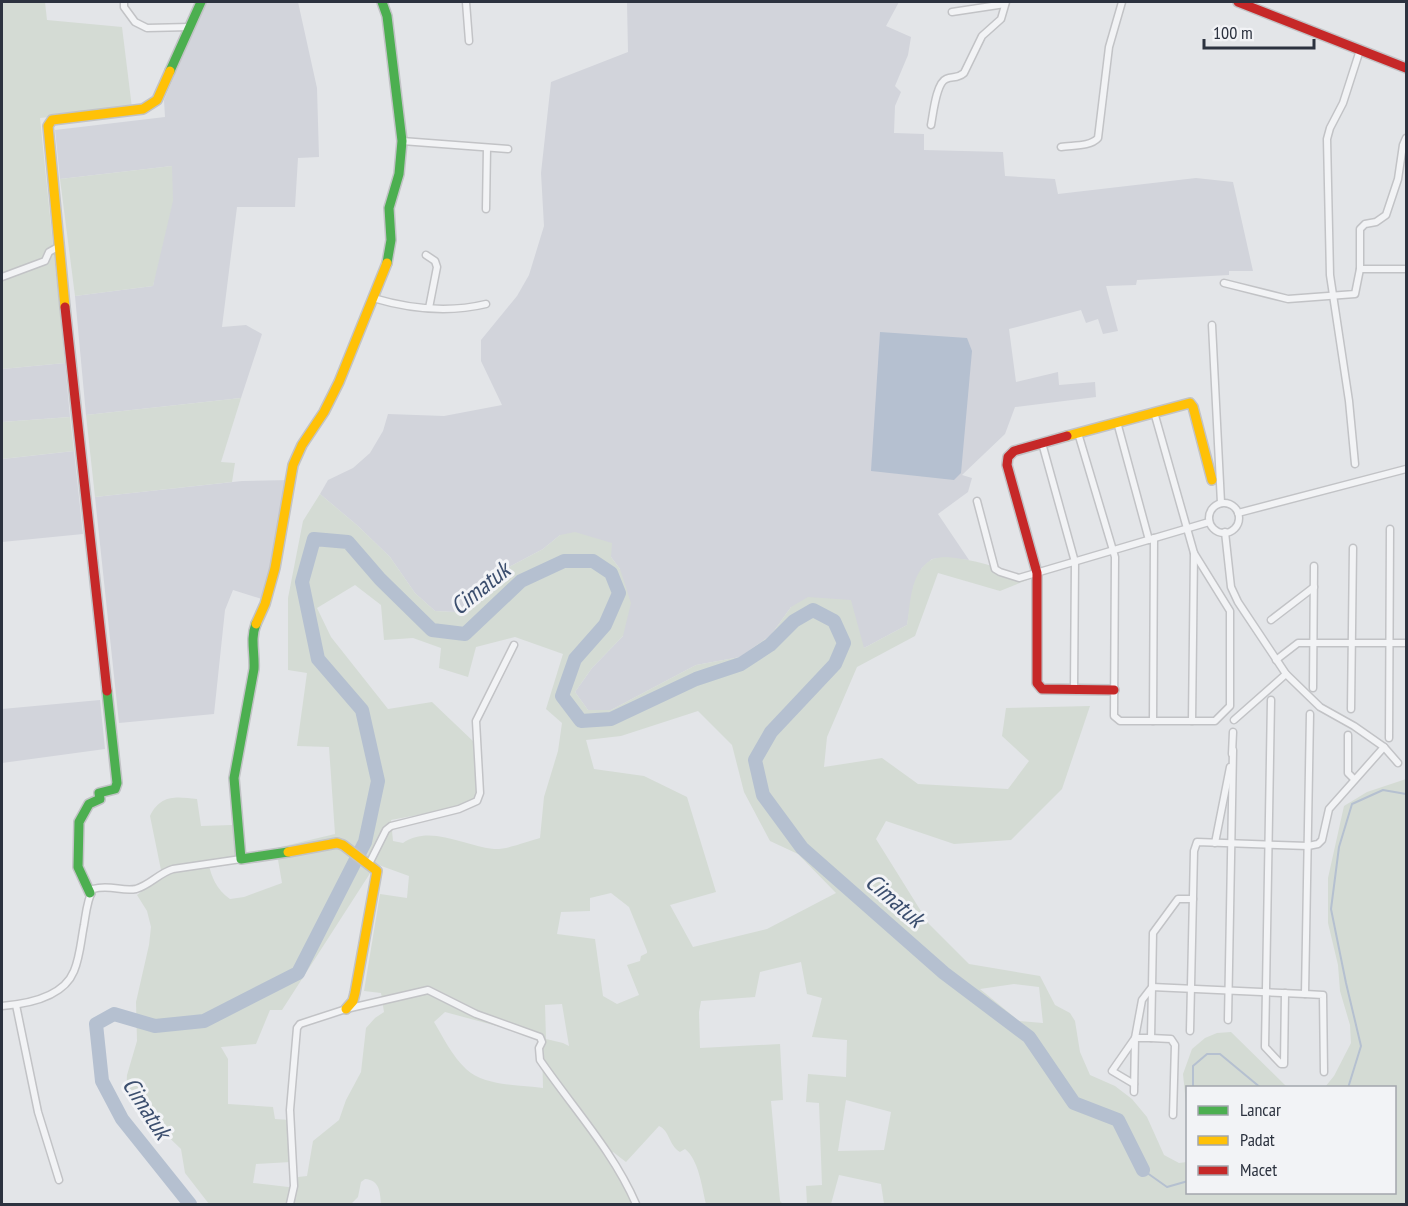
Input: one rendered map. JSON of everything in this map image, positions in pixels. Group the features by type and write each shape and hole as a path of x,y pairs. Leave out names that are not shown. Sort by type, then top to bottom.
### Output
{"street":[{"path":"124,2 124,7 139,25 147,28 190,27"},
{"path":"90,893 82,882 77,864 76,855 81,834 79,822 89,804 100,799 99,793 115,789 117,783 58,247 48,126 52,120 143,109 157,100 201,2"},
{"path":"241,859 234,778 254,669 252,639 275,568 293,465 339,382 387,266 390,251 389,208 399,174 402,141 387,16 382,2"},
{"path":"466,2 469,41"},
{"path":"1060,147 1090,143 1098,138 1108,47 1122,2"},
{"path":"1239,2 1407,68"},
{"path":"931,125 940,85 944,80 959,77 963,73 982,36 1001,19 1005,3 952,12"},
{"path":"1354,464 1349,401 1330,275 1327,139 1343,103 1359,50"},
{"path":"1224,283 1288,299 1355,294 1360,269 1360,229 1365,224 1376,222 1386,214 1398,179 1403,145 1407,138"},
{"path":"402,141 508,149"},
{"path":"486,209 487,148"},
{"path":"2,277 45,261 49,252 58,247"},
{"path":"426,255 435,261 436,267 429,308"},
{"path":"1360,269 1407,269"},
{"path":"373,298 394,304 429,308 460,309 486,304"},
{"path":"1212,325 1221,503"},
{"path":"1114,690 1042,689 1037,683 1036,573 1007,465 1008,457 1014,451 1190,403 1212,480"},
{"path":"1078,433 1115,557 1114,690 1116,719 1120,721 1215,722 1228,709 1230,611 1194,553 1154,412"},
{"path":"1117,422 1151,539 1153,721"},
{"path":"1042,443 1075,562 1074,689"},
{"path":"1238,513 1407,469"},
{"path":"977,501 995,569 1019,578 1209,522"},
{"path":"1221,503 1232,505 1238,513 1237,524 1225,532 1215,530 1209,522 1210,512 1216,504 1221,503"},
{"path":"1389,738 1390,530"},
{"path":"1225,532 1231,587 1238,602 1286,674 1320,707 1354,726 1384,747 1398,763"},
{"path":"1351,709 1353,548"},
{"path":"1192,721 1194,553"},
{"path":"1313,688 1314,566"},
{"path":"1271,620 1314,587"},
{"path":"1276,660 1299,644 1313,642 1407,642"},
{"path":"367,862 386,830 391,826 459,809 477,801 480,793 476,722 514,645"},
{"path":"1234,720 1286,674"},
{"path":"1271,700 1265,1047 1281,1065 1284,1064 1284,993"},
{"path":"1305,994 1310,714"},
{"path":"1228,1020 1233,732"},
{"path":"1348,735 1348,773 1354,779"},
{"path":"1190,1031 1194,851 1197,842 1308,846 1318,844 1322,840 1329,809 1384,747"},
{"path":"1215,843 1233,750"},
{"path":"2,1006 16,1005 51,995 70,979 78,960 90,893 93,889 104,885 136,889 164,871 173,868 244,860 337,843 375,868 376,875 355,993 353,1001 345,1009"},
{"path":"1151,1038 1153,933 1178,899 1193,899"},
{"path":"1152,987 1323,995 1324,1072"},
{"path":"1135,1038 1112,1071 1134,1088 1135,1038 1142,1000 1152,987"},
{"path":"290,1204 294,1186 290,1110 297,1028 300,1024 345,1009 428,990 476,1014 540,1037 542,1042 539,1048 540,1060 618,1167 636,1204"},
{"path":"16,1005 38,1112 59,1180"},
{"path":"1135,1038 1171,1039 1174,1045 1173,1114"}],"shaded area":[{"path":"2,2 45,2 47,20 122,27 132,108 40,118 65,363 2,369"},
{"path":"206,2 298,2 317,88 319,157 298,158 295,207 237,207 222,327 246,325 262,334 241,398 86,415 75,296 153,286 172,166 60,179 55,130 165,117 164,100"},
{"path":"627,2 899,2 886,26 911,37 908,55 895,86 901,92 895,106 894,133 924,134 924,150 1003,152 1005,176 1055,179 1058,194 1196,178 1233,182 1253,271 1229,271 1229,275 1137,280 1136,285 1106,286 1118,331 1103,334 1098,319 1086,323 1081,310 1009,329 1016,382 1058,372 1059,385 1095,382 1096,397 1015,407 1005,434 962,475 972,478 968,492 938,514 969,560 932,559 922,568 914,585 907,625 864,648 791,607 771,635 740,657 696,665 611,710 588,710 575,692 592,668 623,636 620,569 611,557 560,535 543,549 509,567 489,592 469,609 455,612 435,611 415,593 390,557 320,494 328,480 353,468 370,453 383,431 388,414 444,416 502,405 481,361 481,340 517,296 529,275 544,226 541,173 551,82 628,52"},
{"path":"172,166 173,201 153,286 75,296 60,179"},
{"path":"65,363 70,417 2,422 2,369"},
{"path":"241,398 221,462 235,463 232,482 95,497 86,415"},
{"path":"70,417 74,451 2,459 2,422"},
{"path":"74,451 83,534 2,542 2,459"},
{"path":"291,480 265,600 233,590 225,610 214,714 119,723 95,497 242,481"},
{"path":"320,494 390,557 415,593 435,611 455,612 469,609 489,592 509,567 543,549 560,535 575,532 612,543 611,557 620,569 631,603 623,636 592,668 575,692 588,710 611,710 696,665 740,657 771,635 791,607 808,597 851,600 864,648 907,625 915,581 923,567 933,559 942,557 968,560 1032,578 1000,591 938,573 915,636 857,667 827,737 824,767 882,758 918,784 1008,789 1029,761 1002,736 1006,708 1090,706 1062,789 1011,840 954,844 886,821 876,839 929,924 969,964 1040,976 1055,1005 1070,1013 1075,1021 1080,1052 1090,1075 1115,1086 1132,1099 1147,1117 1164,1155 1179,1163 1186,1162 1186,1194 1396,1194 1396,1086 1326,1086 1334,1076 1351,1043 1350,1025 1340,991 1338,965 1328,923 1328,878 1344,806 1367,792 1406,779 1406,1204 884,1204 881,1184 839,1175 831,1204 807,1204 806,1186 822,1185 819,1103 806,1102 808,1074 846,1077 847,1040 812,1037 822,998 807,994 801,962 760,972 755,997 701,1001 699,1012 700,1048 780,1044 783,1100 771,1101 780,1201 783,1204 706,1204 694,1160 685,1149 680,1152 676,1149 663,1128 659,1126 626,1162 613,1152 606,1158 635,1204 381,1204 376,1184 365,1179 361,1182 358,1197 351,1204 209,1204 185,1173 181,1149 126,1096 127,1075 137,1041 136,1002 151,927 147,911 137,895 152,883 161,870 150,816 159,804 170,798 197,799 201,826 232,825 238,856 208,862 215,883 230,899 244,897 282,883 276,848 335,834 329,747 297,746 307,673 288,670 288,598 303,521","holes":["355,585 381,605 384,640 413,638 441,648 439,668 468,677 476,647 515,637 563,654 546,709 562,723 558,751 544,797 540,838 499,849 437,836 414,838 403,843 393,841 391,820 471,805 480,793 475,743 432,702 388,709 331,637 317,608","698,711 732,745 744,792 770,841 798,854 836,893 767,929 693,947 670,905 716,892 687,797 644,776 594,769 586,740 621,736","376,864 409,876 407,898 380,894 364,991 381,993 384,1012 366,1028 361,1072 346,1100 339,1120 313,1141 307,1176 298,1177 297,1188 253,1183 256,1164 291,1162 290,1120 275,1119 273,1107 228,1104 228,1059 221,1047 256,1044 270,1010 282,1010","611,893 629,907 647,951 641,956 640,961 627,965 639,995 617,1004 603,996 595,939 557,934 561,912 590,911 590,898","1014,984 1039,987 1043,1023 1019,1021 980,989","562,1004 569,1046 546,1039 545,1005","445,1012 545,1039 542,1046 543,1088 502,1084 473,1075 456,1058 434,1022","846,1100 891,1112 884,1150 838,1151"]},
{"path":"100,700 105,749 2,763 2,709"},
{"path":"1231,1032 1286,1086 1186,1086 1186,1103 1183,1074 1192,1049 1205,1038 1217,1033"}],"water":[{"path":"880,332 967,338 972,351 961,473 954,480 871,471"}],"waterway":[{"name":"Cimatuk","path":"190,1204 122,1119 102,1081 96,1024 114,1014 155,1026 204,1021 298,973 365,842 378,781 362,710 318,659 302,582 314,539 348,542 380,579 432,630 465,634 521,581 564,561 593,561 611,573 619,593 605,625 575,659 562,696 581,721 611,719 696,679 741,664 770,645 794,621 813,610 834,621 844,643 835,664 771,732 755,760 763,795 802,848 944,973 1029,1037 1074,1103 1118,1120 1143,1170"},
{"path":"1349,1086 1361,1046 1331,909 1339,847 1352,804 1383,790 1406,794"},
{"path":"1193,1086 1193,1066 1207,1054 1220,1054 1259,1086"},
{"path":"1143,1170 1167,1187 1186,1182"}],"traffic: fast":[{"path":"170,71 201,2"},
{"path":"382,2 387,16 402,141 399,174 389,208 391,240 387,263"},
{"path":"256,624 253,641 254,669 234,778 241,859 288,852"},
{"path":"90,893 78,867 79,822 89,804 100,799 99,793 115,789 117,783 107,691"}],"traffic: slow":[{"path":"65,307 48,126 52,120 143,109 157,100 170,71"},
{"path":"256,624 265,604 275,568 293,465 302,445 324,412 339,382 387,263"},
{"path":"1067,436 1190,403 1212,480"},
{"path":"288,852 337,843 343,845 377,871 355,993 353,1001 346,1009"}],"traffic: jam":[{"path":"1238,2 1406,68"},
{"path":"65,307 107,691"},
{"path":"1067,436 1014,451 1008,457 1007,465 1037,573 1037,683 1042,689 1114,690"}]}
